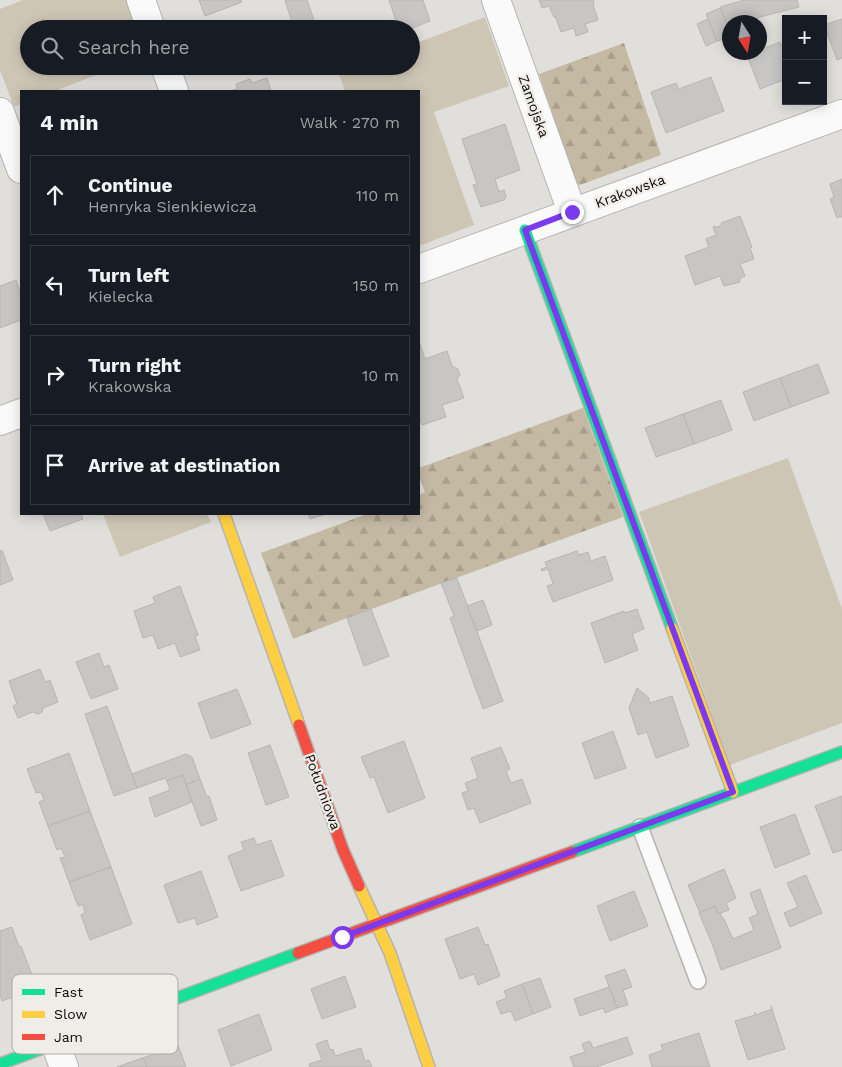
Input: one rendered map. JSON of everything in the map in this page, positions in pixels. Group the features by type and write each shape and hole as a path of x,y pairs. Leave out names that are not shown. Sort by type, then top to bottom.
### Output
{"street":[{"path":"141,0 149,20"},
{"name":"Zamojska","path":"496,0 572,212"},
{"path":"168,75 174,90"},
{"path":"0,112 20,166"},
{"name":"Krakowska","path":"420,268 842,114"},
{"path":"525,230 733,792"},
{"path":"0,421 20,413"},
{"name":"Południowa","path":"224,515 343,850 390,953 429,1067"},
{"path":"178,1006 377,924 842,752"},
{"path":"0,1064 59,1055"}],"lane":[{"path":"640,827 698,981"}],"shaded area":[{"path":"23,0 131,0 138,20 20,20 20,75 96,75 58,90 20,90 20,104 14,107 0,70 0,9"},
{"path":"485,17 509,86 434,112 474,225 420,246 420,90 345,90 339,75 420,75 420,42"},
{"path":"788,458 842,609 842,723 730,765 639,512"},
{"path":"103,515 208,515 211,522 120,557"}],"green space":[{"path":"624,43 661,155 580,185 576,184 539,74"},
{"path":"583,408 623,517 293,639 261,553 364,515 420,515 420,494 425,492 420,479 420,468"}],"building":[{"path":"199,0 241,0 242,2 205,16"},
{"path":"307,0 314,20 292,20 285,1"},
{"path":"389,0 423,0 430,21 420,25 420,20 396,20"},
{"path":"539,0 593,0 598,20 585,24 588,32 576,36 574,28 561,32 549,6 542,8"},
{"path":"744,0 797,0 799,7 767,15 723,15 720,7"},
{"path":"720,8 723,15 722,39 717,41 706,14"},
{"path":"708,19 717,41 706,46 697,24"},
{"path":"842,19 842,58 837,60 827,33 827,24"},
{"path":"780,42 782,47 782,81 760,89 749,60 767,60 767,47"},
{"path":"711,77 724,111 666,133 651,92 676,83 679,89"},
{"path":"267,78 271,90 233,90 237,89 236,84 250,79 252,83"},
{"path":"505,124 520,170 495,179 499,192 504,190 506,197 504,200 481,207 473,185 477,184 462,139"},
{"path":"842,179 842,218 841,216 837,218 830,199 834,197 830,184"},
{"path":"740,216 752,247 750,248 754,259 740,264 745,276 739,279 740,282 724,286 720,276 695,285 685,256 709,247 706,239 716,235 713,227 715,226 715,228 722,225 721,223"},
{"path":"16,280 20,292 20,320 0,328 0,286"},
{"path":"420,344 425,359 447,351 452,366 458,369 460,375 457,379 464,398 442,405 446,417 422,425 420,420"},
{"path":"818,364 829,393 791,407 780,378"},
{"path":"780,378 791,407 754,421 743,392"},
{"path":"721,400 732,430 694,444 683,414"},
{"path":"683,414 694,444 656,457 645,428"},
{"path":"43,515 81,515 83,519 50,531"},
{"path":"308,515 323,515 310,519"},
{"path":"2,550 13,580 0,585 0,551"},
{"path":"577,551 579,555 588,552 591,561 605,556 613,580 553,602 547,586 553,584 548,569 542,571 541,569 547,567 545,562"},
{"path":"457,578 503,701 483,709 450,618 454,616 441,583"},
{"path":"180,586 198,635 195,636 200,650 180,657 175,643 158,649 153,635 143,638 134,611 155,603 153,597"},
{"path":"483,600 492,625 477,631 467,606"},
{"path":"371,609 389,656 364,666 347,618"},
{"path":"637,609 644,629 632,634 638,650 605,663 591,623 624,611 625,613"},
{"path":"99,653 104,667 109,665 118,689 91,699 76,662"},
{"path":"40,669 45,682 50,680 58,702 43,708 42,712 38,714 33,712 18,718 13,706 17,704 9,681"},
{"path":"637,688 648,697 650,703 672,696 689,746 656,758 647,732 638,735 629,708"},
{"path":"237,689 251,724 211,739 198,703"},
{"path":"107,706 137,788 114,796 85,714"},
{"path":"613,731 626,768 595,779 582,743"},
{"path":"404,741 425,798 388,813 374,777 370,778 361,757"},
{"path":"270,745 289,797 266,805 248,753"},
{"path":"501,747 510,769 506,771 511,783 522,779 531,803 480,823 474,808 468,810 462,793 468,791 465,783 478,778 471,758"},
{"path":"69,753 90,811 48,826 39,802 44,800 41,792 36,793 27,769"},
{"path":"186,754 192,757 200,779 186,785 183,775 167,781 165,778 137,788 132,774"},
{"path":"183,775 192,802 155,817 149,798 170,790 167,781"},
{"path":"200,779 207,797 209,796 217,820 201,826 186,785"},
{"path":"842,796 842,850 833,853 815,806"},
{"path":"90,811 111,867 69,882 60,858 65,857 61,848 57,850 48,826"},
{"path":"795,814 810,854 775,868 760,827"},
{"path":"254,838 257,845 271,840 284,876 241,891 228,856 244,850 241,842"},
{"path":"111,867 132,924 90,940 81,915 85,913 83,905 78,906 69,882"},
{"path":"724,869 736,898 726,903 729,910 718,914 715,906 700,913 688,885"},
{"path":"201,871 218,917 197,925 195,918 178,923 164,885"},
{"path":"806,875 822,913 790,927 784,913 798,907 787,883"},
{"path":"760,889 781,948 721,970 699,913 715,906 718,914 720,913 724,919 733,939 754,930 749,918 758,914 750,893"},
{"path":"634,891 648,926 610,941 597,906"},
{"path":"12,927 32,974 12,974 12,997 2,1001 0,996 0,931"},
{"path":"478,927 485,945 488,944 500,976 478,985 474,974 460,979 445,939"},
{"path":"625,969 632,987 623,990 628,1005 617,1008 605,976"},
{"path":"345,976 356,1007 322,1019 311,989"},
{"path":"540,978 551,1007 533,1014 522,984"},
{"path":"522,984 533,1014 515,1021 511,1011 501,1014 496,1002 507,998 504,991"},
{"path":"609,987 617,1008 605,1013 603,1008 580,1016 574,999"},
{"path":"772,1009 785,1049 748,1060 735,1021 755,1015 755,1012 756,1015"},
{"path":"259,1014 272,1050 231,1066 218,1030"},
{"path":"699,1033 710,1067 652,1067 649,1055 663,1050 661,1045"},
{"path":"627,1037 633,1054 596,1067 574,1067 570,1057 585,1052 582,1044 590,1041 593,1048"},
{"path":"327,1040 330,1050 333,1049 335,1056 361,1048 365,1061 369,1060 372,1067 310,1067 309,1064 322,1060 316,1044"},
{"path":"178,1045 186,1067 147,1067 143,1058 154,1054 178,1054"},
{"path":"143,1058 147,1067 117,1067"}],"traffic: fast":[{"path":"525,230 672,628"},
{"path":"572,852 842,752"},
{"path":"178,998 298,953"},
{"path":"0,1064 27,1054"}],"traffic: slow":[{"path":"224,515 299,725"},
{"path":"672,628 733,792"},
{"path":"359,886 390,953 429,1067"}],"traffic: jam":[{"path":"299,725 343,850 359,886"},
{"path":"298,953 572,852"}],"route":[{"path":"342,937 733,792 525,230 572,212"}]}
